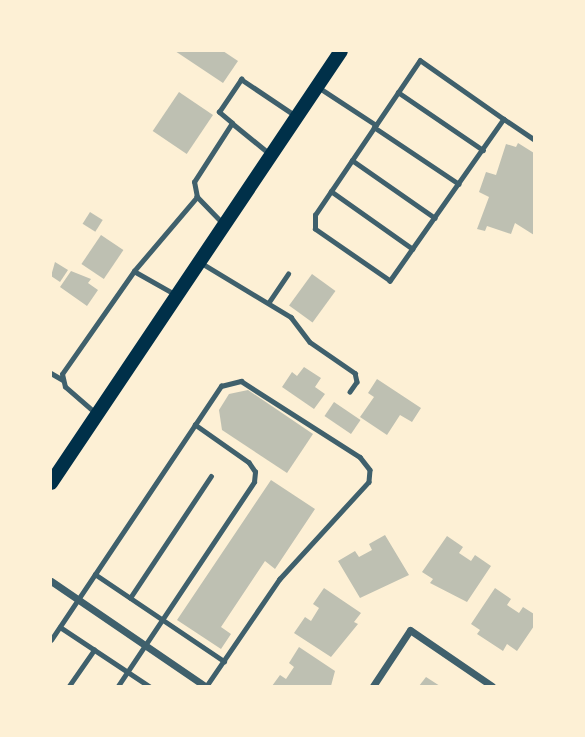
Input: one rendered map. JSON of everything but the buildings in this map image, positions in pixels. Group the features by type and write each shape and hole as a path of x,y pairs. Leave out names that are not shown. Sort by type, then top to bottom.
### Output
{"highway":[{"path":"51,483 341,51"}],"street":[{"path":"51,581 206,686"},
{"path":"373,686 410,630 492,686"}],"lane":[{"path":"504,119 390,281 315,229 314,215 420,60 534,139"},
{"path":"271,155 219,112 241,79 297,117"},
{"path":"317,86 459,184"},
{"path":"398,92 483,150"},
{"path":"224,225 197,197 196,175 232,123"},
{"path":"352,160 435,218"},
{"path":"331,191 413,248"},
{"path":"63,381 62,374 134,271 197,197"},
{"path":"200,262 291,317 310,342 355,373 358,382 350,392"},
{"path":"134,271 177,295"},
{"path":"269,302 288,274"},
{"path":"51,373 97,414"},
{"path":"51,640 221,386 241,381 359,457 370,470 369,482 280,579 206,686"},
{"path":"118,686 254,482 255,472 249,463 195,425"},
{"path":"130,598 211,476"},
{"path":"95,574 224,661"},
{"path":"60,627 149,686"},
{"path":"69,686 94,650"}]}
